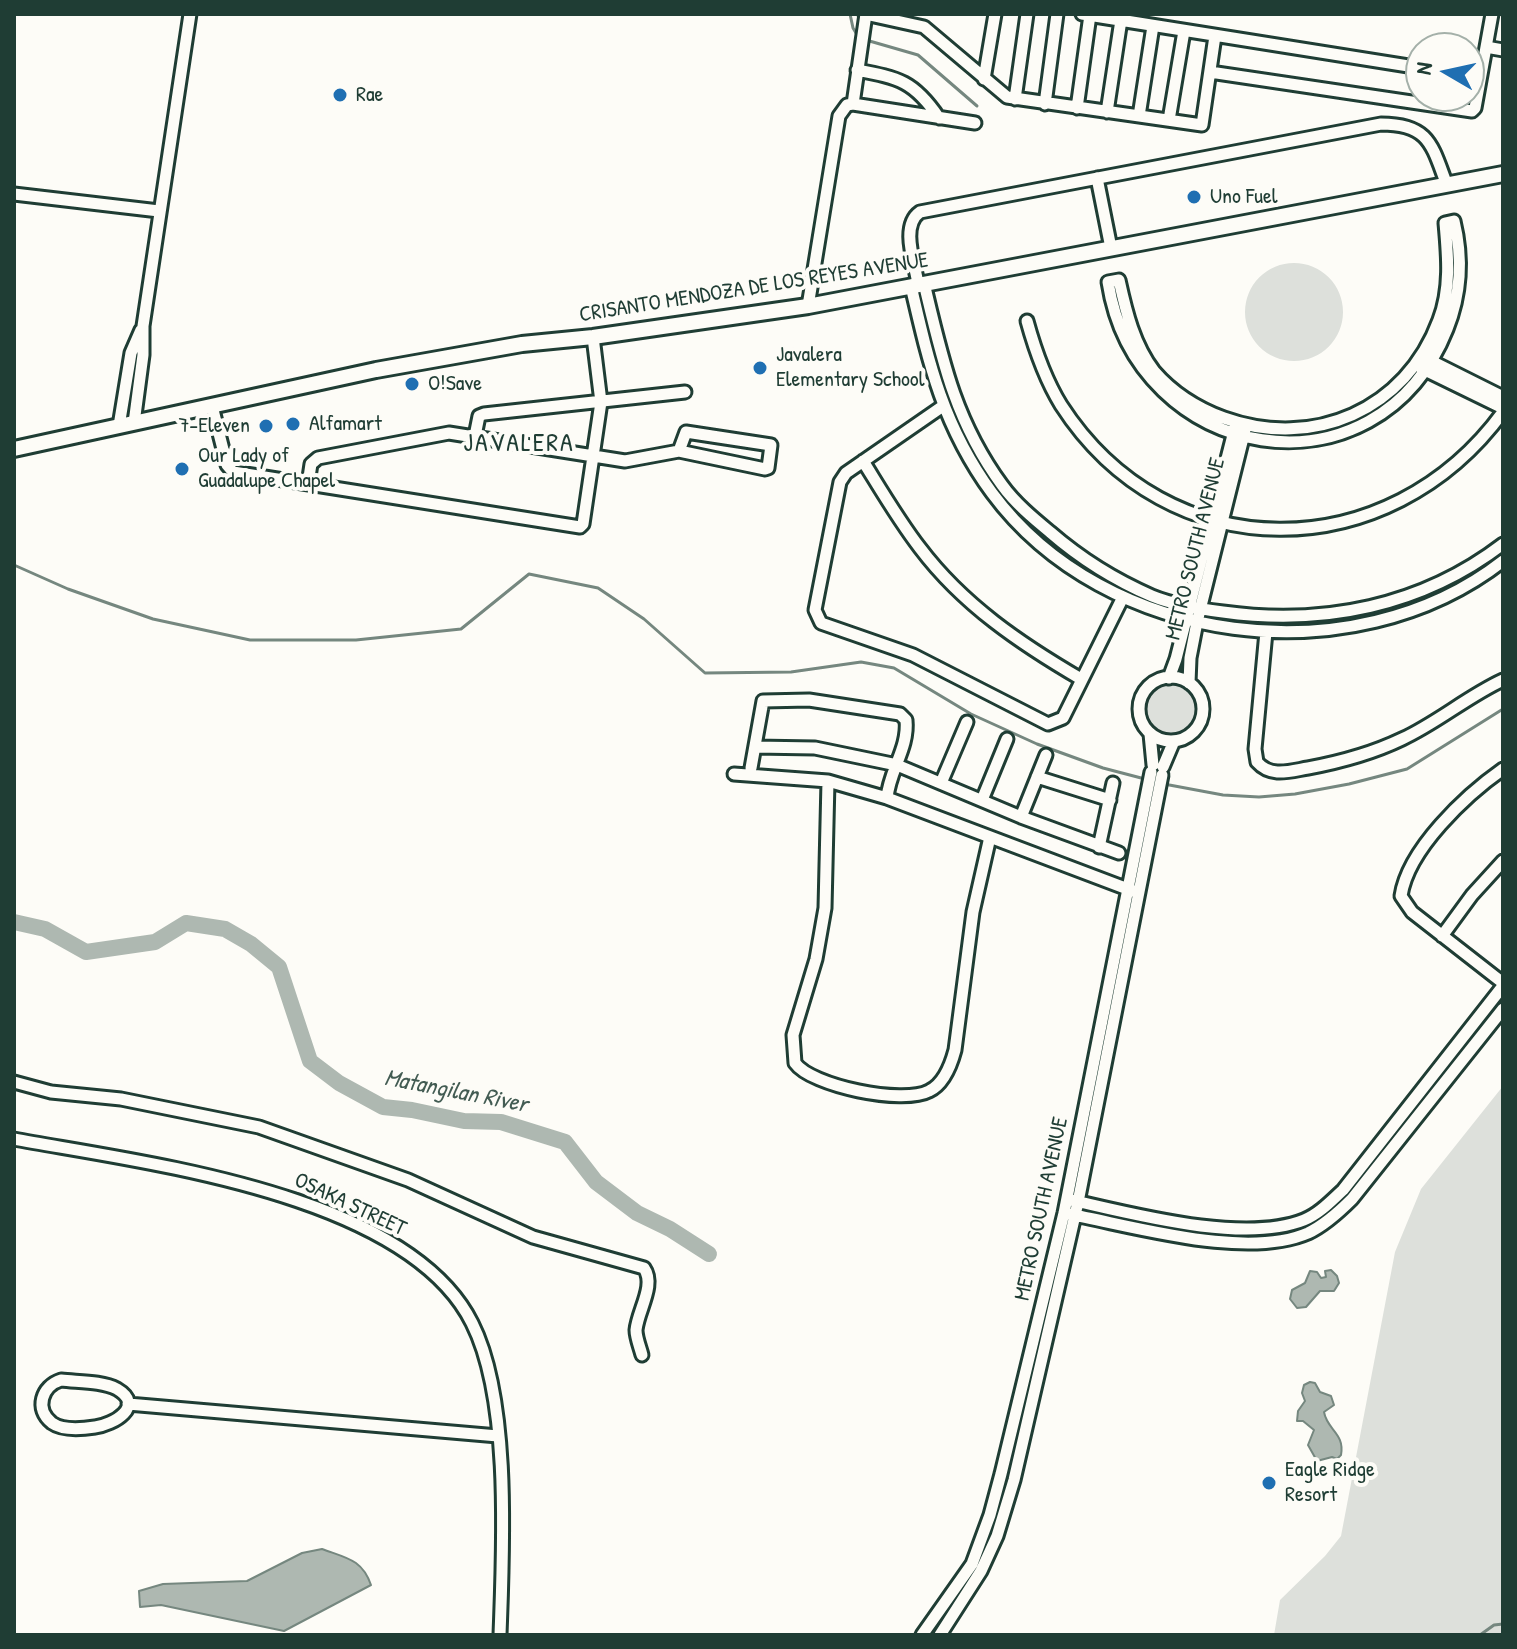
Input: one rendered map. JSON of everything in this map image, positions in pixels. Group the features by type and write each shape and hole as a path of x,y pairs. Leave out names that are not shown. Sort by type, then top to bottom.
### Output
{"main road":[{"name":"CRISANTO MENDOZA DE LOS REYES AVENUE","path":"14,449 376,370 522,344 593,337 808,306 1503,174"}],"street":[{"path":"127,424 143,355 143,326 190,14"},
{"path":"853,104 866,14 886,16 924,27 999,94 1045,104 1202,125 1215,36"},
{"path":"984,79 995,14"},
{"path":"1015,99 1027,14"},
{"path":"1045,104 1057,14"},
{"path":"1492,14 1486,47 1503,50"},
{"path":"1077,108 1086,15 1405,66"},
{"path":"1107,112 1121,20"},
{"path":"1139,116 1153,26"},
{"path":"1169,120 1184,31"},
{"path":"857,70 900,79 921,95 939,118"},
{"path":"1210,72 1405,101"},
{"path":"808,306 839,116 847,105 975,123"},
{"path":"1447,185 1428,138 1416,130 1391,124 916,214 909,231 931,371 943,406 967,456 993,494 1023,529 1057,557 1123,597 1191,621 1266,632 1346,628 1376,622 1449,596 1503,561"},
{"path":"1097,178 1111,248"},
{"path":"14,194 159,211"},
{"path":"1240,429 1189,401 1153,369 1142,353 1126,312 1119,280 1108,282 1123,337 1144,373 1182,408 1240,429 1283,442 1305,441 1342,433 1383,411 1399,398 1450,321 1459,284 1459,248 1454,221 1445,223 1448,278 1440,319 1422,363"},
{"path":"918,285 956,404 1003,487 1064,544 1102,571 1154,597 1195,608 1263,618 1328,615 1384,605 1443,582 1503,544"},
{"path":"1027,321 1046,377 1060,403 1095,448 1137,484 1160,498 1217,520 1252,527 1297,529 1370,515 1397,504 1446,473 1478,444 1503,410 1422,363"},
{"path":"212,406 230,469 240,474 580,527 583,524 601,402 593,337"},
{"path":"1422,363 1503,397"},
{"path":"475,436 479,416 484,414 685,392"},
{"path":"943,406 846,473 837,490 815,610 821,623 913,655 1048,724 1063,718 1123,597"},
{"name":"METRO SOUTH AVENUE","path":"1157,771 1150,734 1140,718 1141,699 1151,684 1169,678 1191,621 1240,429"},
{"path":"308,484 311,464 318,458 444,433 625,461 679,451 765,469 768,468 771,445 686,432 679,451"},
{"path":"863,461 920,548 947,580 988,618 1035,652 1081,679"},
{"name":"METRO SOUTH AVENUE","path":"940,1635 981,1571 1003,1519 1032,1407 1157,771 1174,741 1193,732 1202,717 1201,700 1189,683 1191,621"},
{"path":"1266,632 1255,749 1257,762 1267,771 1280,773 1334,764 1372,751 1403,739 1503,680"},
{"path":"1169,678 1189,683"},
{"path":"751,768 763,701 809,700 904,716 906,733 897,765 888,780 887,798"},
{"path":"941,783 967,722"},
{"path":"1150,734 1161,740 1174,741"},
{"path":"982,800 1007,739"},
{"path":"755,747 815,748 897,765 1021,817 1119,853"},
{"path":"1021,817 1046,755"},
{"path":"1072,1200 1226,1229 1272,1228 1305,1220 1343,1190 1503,984 1412,912 1401,896 1412,865 1445,821 1481,785 1503,769"},
{"path":"734,774 828,781 887,798 1132,891"},
{"path":"1037,777 1110,800"},
{"path":"828,781 825,908 816,959 793,1035 795,1063 810,1077 906,1097 928,1092 940,1081 951,1065 955,1050 973,912 990,837"},
{"path":"1099,847 1113,783"},
{"path":"1442,936 1472,895 1503,861"},
{"path":"1069,1214 1225,1242 1273,1242 1309,1232 1326,1222 1352,1199 1503,1009"},
{"path":"14,1082 51,1092 121,1099 259,1127 408,1180 533,1237 644,1268 648,1274 647,1293 636,1332 642,1355"},
{"name":"OSAKA STREET","path":"14,1139 184,1171 286,1196 333,1214 402,1250 432,1271 472,1322 492,1386 502,1518 500,1635"},
{"name":"METRO SOUTH AVENUE","path":"922,1635 972,1564 990,1515 1069,1214"},
{"path":"61,1380 116,1388 128,1404 125,1415 114,1423 66,1428 53,1423 45,1414 41,1402 45,1390 61,1380"},
{"path":"128,1404 498,1436"}],"shaded area":[{"path":"1294,263 1313,267 1329,277 1339,293 1343,312 1339,331 1329,347 1313,357 1294,361 1275,357 1259,347 1249,331 1245,312 1249,293 1259,277 1275,267"},
{"path":"1170,684 1187,692 1195,709 1187,726 1170,734 1153,726 1145,709 1153,692"},
{"path":"1503,1086 1503,1635 1274,1635 1280,1600 1341,1536 1395,1252 1421,1189"},
{"path":"1331,1270 1339,1283 1334,1291 1320,1291 1306,1307 1297,1308 1290,1299 1292,1290 1305,1283 1310,1271 1317,1272 1321,1278 1326,1277 1325,1271"},
{"path":"1315,1383 1320,1392 1331,1396 1334,1405 1324,1412 1342,1448 1337,1459 1332,1457 1317,1461 1308,1445 1314,1430 1303,1421 1297,1421 1298,1411 1305,1401 1302,1393 1304,1385"},
{"path":"322,1549 346,1557 358,1565 371,1585 284,1631 161,1605 140,1607 139,1591 163,1584 247,1581 302,1553"}],"waterway":[{"path":"850,14 859,38"},
{"path":"866,40 918,55 977,106"},
{"path":"14,565 68,589 153,619 250,640 356,640 461,629 529,574 598,588 644,619 705,673 791,672 861,662 894,668 971,714 1037,744 1103,768 1145,779"},
{"path":"1164,784 1223,795 1259,797 1349,784 1407,769 1503,709"},
{"name":"Matangilan River","path":"14,922 45,929 86,952 155,942 186,923 225,929 251,944 279,967 310,1061 339,1083 383,1107 464,1121 501,1122 565,1142 596,1182 637,1213 670,1229 709,1254"},
{"path":"1480,1635 1494,1625 1503,1624"}],"place":[{"name":"Rae","path":"340,95"},
{"name":"Uno Fuel","path":"1194,197"},
{"name":"Javalera Elementary School","path":"760,368"},
{"name":"O!Save","path":"412,384"},
{"name":"Alfamart","path":"293,424"},
{"name":"7-Eleven","path":"266,426"},
{"name":"Our Lady of Guadalupe Chapel","path":"182,469"},
{"name":"Eagle Ridge Resort","path":"1269,1483"}],"district":[{"name":"JAVALERA","path":"519,444"}]}
